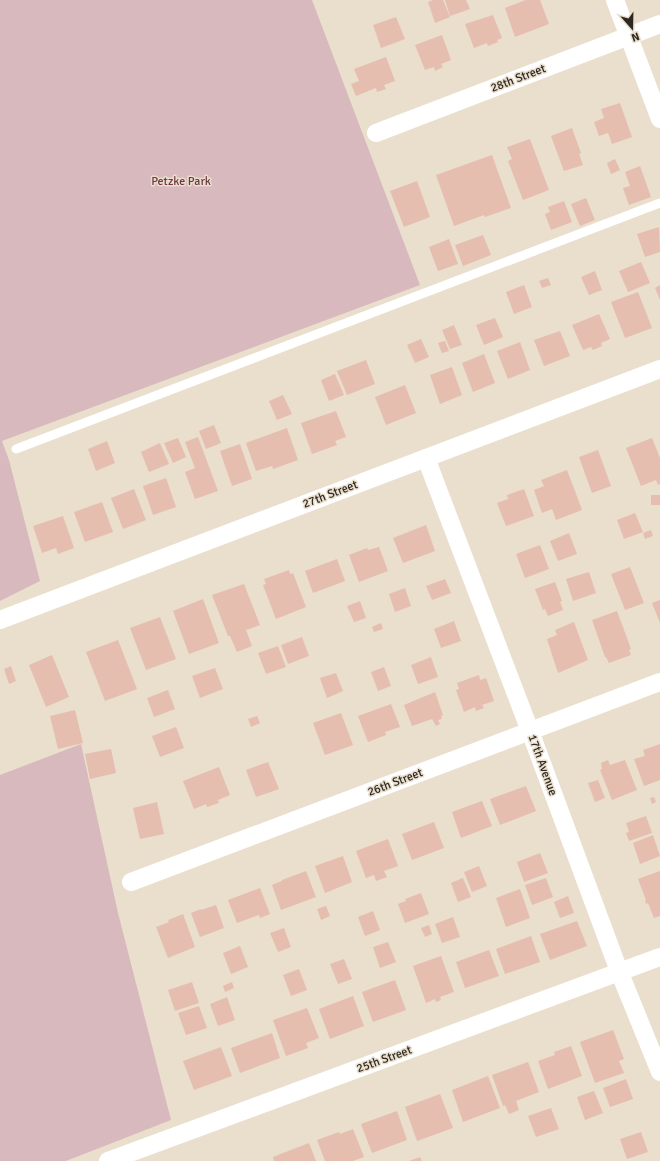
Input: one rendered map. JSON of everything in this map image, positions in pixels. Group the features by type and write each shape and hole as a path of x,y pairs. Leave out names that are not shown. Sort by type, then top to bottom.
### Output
{"street":[{"path":"615,0 660,119"},
{"name":"28th Street","path":"376,133 660,24"},
{"name":"27th Street","path":"0,620 660,369"},
{"name":"17th Avenue","path":"426,458 530,731 619,972 660,1072"},
{"name":"26th Street","path":"131,882 660,682"},
{"name":"25th Street","path":"108,1161 660,957"}],"lane":[{"path":"16,449 660,203"}],"green space":[{"name":"Petzke Park","path":"0,0 312,0 420,285 2,441 9,460 40,581 0,601"},
{"path":"81,744 118,913 171,1120 66,1161 0,1161 0,775"}],"building":[{"path":"433,0 443,0 450,17 435,23 428,2"},
{"path":"445,0 466,0 470,9 450,16"},
{"path":"526,0 540,0 549,24 515,37 505,8"},
{"path":"493,15 502,38 497,40 498,42 488,46 487,43 474,48 465,24"},
{"path":"396,17 405,39 381,48 373,25"},
{"path":"442,35 451,60 441,64 443,67 435,71 434,67 425,70 415,45"},
{"path":"386,57 395,81 384,85 386,89 377,92 376,88 356,96 351,84 359,81 354,69"},
{"path":"620,103 632,137 612,144 608,133 599,136 594,122 604,118 601,109"},
{"path":"572,128 581,153 579,154 583,165 564,171 551,136"},
{"path":"530,139 549,190 523,200 508,161 512,159 507,147"},
{"path":"492,155 511,208 485,217 484,215 454,226 436,175"},
{"path":"615,159 620,170 611,174 607,163"},
{"path":"640,166 651,197 629,205 623,188 630,186 625,172"},
{"path":"417,181 430,217 404,227 390,191"},
{"path":"586,198 595,220 580,226 571,204"},
{"path":"564,201 572,222 551,230 545,214 550,212 548,207"},
{"path":"659,227 660,252 645,257 637,234"},
{"path":"483,235 491,255 463,266 455,245"},
{"path":"449,239 458,264 438,271 429,247"},
{"path":"641,262 650,283 628,292 619,271"},
{"path":"595,271 602,290 589,295 581,277"},
{"path":"548,278 551,285 542,288 539,281"},
{"path":"524,285 532,307 514,314 506,292"},
{"path":"660,285 660,300 655,288"},
{"path":"638,292 652,328 625,338 611,302"},
{"path":"599,314 610,339 601,343 602,346 593,350 591,347 583,350 572,325"},
{"path":"495,318 503,337 484,345 476,325"},
{"path":"454,325 462,345 450,349 442,330"},
{"path":"560,331 570,356 544,366 534,340"},
{"path":"421,339 429,357 415,363 407,345"},
{"path":"445,341 449,351 442,353 438,343"},
{"path":"520,342 530,370 508,379 497,351"},
{"path":"484,354 495,383 473,392 462,363"},
{"path":"366,360 375,384 347,395 337,371"},
{"path":"452,367 462,395 440,404 430,375"},
{"path":"335,374 344,395 329,401 321,380"},
{"path":"405,385 416,413 386,425 375,397"},
{"path":"283,395 292,414 277,420 269,401"},
{"path":"336,411 346,437 335,441 337,445 312,454 301,423"},
{"path":"214,425 221,443 206,449 199,431"},
{"path":"287,428 298,460 273,469 272,466 256,471 246,443"},
{"path":"198,437 218,491 195,499 185,472 195,468 185,442"},
{"path":"178,438 186,457 173,463 164,443"},
{"path":"652,438 660,458 660,484 658,485 656,480 641,486 626,448"},
{"path":"107,441 115,463 96,471 88,449"},
{"path":"160,443 169,464 149,472 141,452"},
{"path":"240,444 252,479 232,486 220,451"},
{"path":"598,450 611,486 592,493 579,457"},
{"path":"567,470 582,510 556,520 552,509 542,513 534,490 544,486 541,480"},
{"path":"166,478 176,507 153,515 143,486"},
{"path":"134,489 146,520 123,529 111,498"},
{"path":"524,489 534,516 506,526 497,503 508,499 507,495"},
{"path":"651,495 660,495 660,505 651,505"},
{"path":"102,502 113,532 85,542 74,512"},
{"path":"635,513 643,532 624,539 617,520"},
{"path":"63,516 74,548 58,554 56,548 42,553 33,526"},
{"path":"426,525 435,551 403,563 393,538"},
{"path":"651,530 653,536 645,539 643,533"},
{"path":"569,533 577,554 558,561 550,541"},
{"path":"540,545 549,569 525,578 516,554"},
{"path":"379,547 388,571 359,582 349,555 367,548 368,550"},
{"path":"337,559 345,581 313,593 305,571"},
{"path":"630,567 644,603 625,610 611,574"},
{"path":"289,570 290,574 293,573 306,607 276,619 263,585 266,584 264,579"},
{"path":"589,572 596,593 573,601 566,579"},
{"path":"445,579 451,593 432,600 426,586"},
{"path":"555,582 562,601 560,602 563,610 548,616 545,609 543,610 535,589"},
{"path":"244,584 260,625 246,630 252,646 237,652 230,636 228,636 212,595"},
{"path":"405,588 411,606 395,612 389,594"},
{"path":"203,599 219,643 189,654 173,611"},
{"path":"660,600 660,623 652,603"},
{"path":"360,601 366,618 354,622 347,606"},
{"path":"617,611 631,649 629,650 631,655 609,663 605,657 592,620"},
{"path":"160,617 176,659 146,670 130,628"},
{"path":"454,621 461,641 441,648 434,629"},
{"path":"574,622 588,660 558,673 547,639 557,635 555,630"},
{"path":"381,623 383,629 374,632 372,627"},
{"path":"302,637 309,656 288,664 281,645"},
{"path":"118,640 137,689 105,701 86,652"},
{"path":"278,646 286,667 266,674 258,653"},
{"path":"52,655 69,697 46,707 29,665"},
{"path":"431,657 438,677 418,684 411,665"},
{"path":"11,666 16,681 9,684 4,669"},
{"path":"384,667 391,686 378,691 371,672"},
{"path":"215,668 223,689 200,698 192,676"},
{"path":"336,673 343,691 327,698 320,678"},
{"path":"479,675 480,680 486,678 494,701 482,705 484,708 476,711 475,707 464,712 456,690 459,689 457,683"},
{"path":"168,690 175,709 154,717 147,698"},
{"path":"435,692 443,715 441,716 442,719 438,720 440,724 436,726 432,719 412,726 404,705"},
{"path":"391,704 400,727 385,732 386,735 368,742 358,716"},
{"path":"75,710 83,743 58,749 50,716"},
{"path":"341,713 353,745 325,755 313,723"},
{"path":"257,716 260,723 251,727 248,719"},
{"path":"176,727 184,748 160,757 152,736"},
{"path":"660,744 660,780 644,786 634,759 645,756 643,750"},
{"path":"111,749 116,773 90,779 85,754"},
{"path":"608,760 610,765 625,760 637,790 612,800 600,770 602,769 601,763"},
{"path":"268,762 279,789 256,797 246,770"},
{"path":"219,767 230,795 218,800 219,803 207,807 206,804 194,809 183,781"},
{"path":"598,780 605,798 595,802 588,783"},
{"path":"526,786 536,811 500,825 490,799"},
{"path":"654,797 656,802 652,804 650,798"},
{"path":"482,801 492,826 461,838 452,812"},
{"path":"157,802 164,834 140,839 133,808"},
{"path":"646,816 652,833 629,841 626,833 629,832 626,823"},
{"path":"434,822 444,848 412,860 402,834"},
{"path":"653,835 660,856 640,864 633,843"},
{"path":"388,839 398,866 384,871 387,877 376,881 374,875 366,878 356,851"},
{"path":"540,853 548,873 524,882 517,862"},
{"path":"343,856 352,882 325,893 315,866"},
{"path":"479,866 487,886 472,892 464,872"},
{"path":"306,871 316,897 281,910 272,885"},
{"path":"660,871 660,916 654,918 648,903 646,904 646,900 638,879"},
{"path":"463,878 471,897 458,902 451,883"},
{"path":"546,878 553,897 532,905 525,885"},
{"path":"260,888 270,914 260,918 259,915 237,923 228,900"},
{"path":"520,889 530,918 506,927 496,898"},
{"path":"421,893 429,914 405,923 398,904 406,901 405,899"},
{"path":"568,896 574,913 560,918 554,902"},
{"path":"216,905 224,928 200,937 191,913"},
{"path":"326,906 330,916 321,920 317,909"},
{"path":"373,911 380,930 365,936 358,917"},
{"path":"183,914 195,947 168,958 156,927"},
{"path":"453,917 460,937 442,943 435,924"},
{"path":"577,921 587,946 550,960 540,934"},
{"path":"429,925 432,934 425,937 421,928"},
{"path":"284,928 291,947 278,952 270,933"},
{"path":"531,936 540,962 505,974 496,949"},
{"path":"388,942 396,962 380,968 373,947"},
{"path":"240,946 248,967 231,974 223,953"},
{"path":"489,950 499,976 465,988 456,962"},
{"path":"441,956 454,992 440,997 441,1000 436,1002 435,999 426,1003 413,966"},
{"path":"344,959 352,979 338,984 330,964"},
{"path":"299,969 307,990 291,996 283,975"},
{"path":"395,980 406,1010 373,1022 362,992"},
{"path":"192,982 199,1003 175,1011 168,990"},
{"path":"232,982 234,988 225,992 223,986"},
{"path":"353,996 364,1026 330,1039 319,1009"},
{"path":"227,997 235,1020 218,1026 210,1004"},
{"path":"199,1006 207,1028 186,1035 178,1013"},
{"path":"307,1008 319,1038 306,1043 308,1048 286,1056 273,1020"},
{"path":"613,1030 624,1059 619,1061 624,1073 595,1083 580,1042"},
{"path":"272,1033 280,1058 240,1073 231,1048"},
{"path":"571,1046 582,1076 548,1089 538,1061 555,1055 554,1052"},
{"path":"221,1047 232,1076 194,1090 183,1061"},
{"path":"528,1062 539,1092 516,1101 519,1110 509,1114 505,1105 503,1106 492,1075"},
{"path":"488,1076 500,1108 463,1122 452,1090"},
{"path":"626,1079 633,1099 610,1107 603,1088"},
{"path":"594,1091 603,1113 585,1120 577,1097"},
{"path":"440,1094 453,1128 417,1141 405,1107"},
{"path":"551,1108 559,1129 536,1137 528,1116"},
{"path":"397,1111 407,1140 372,1153 361,1124"},
{"path":"353,1129 364,1157 353,1161 325,1161 317,1140 339,1132 340,1134"},
{"path":"641,1132 648,1152 627,1159 620,1139"},
{"path":"309,1143 316,1161 274,1161 273,1157"},
{"path":"420,1157 422,1161 409,1161"}]}
